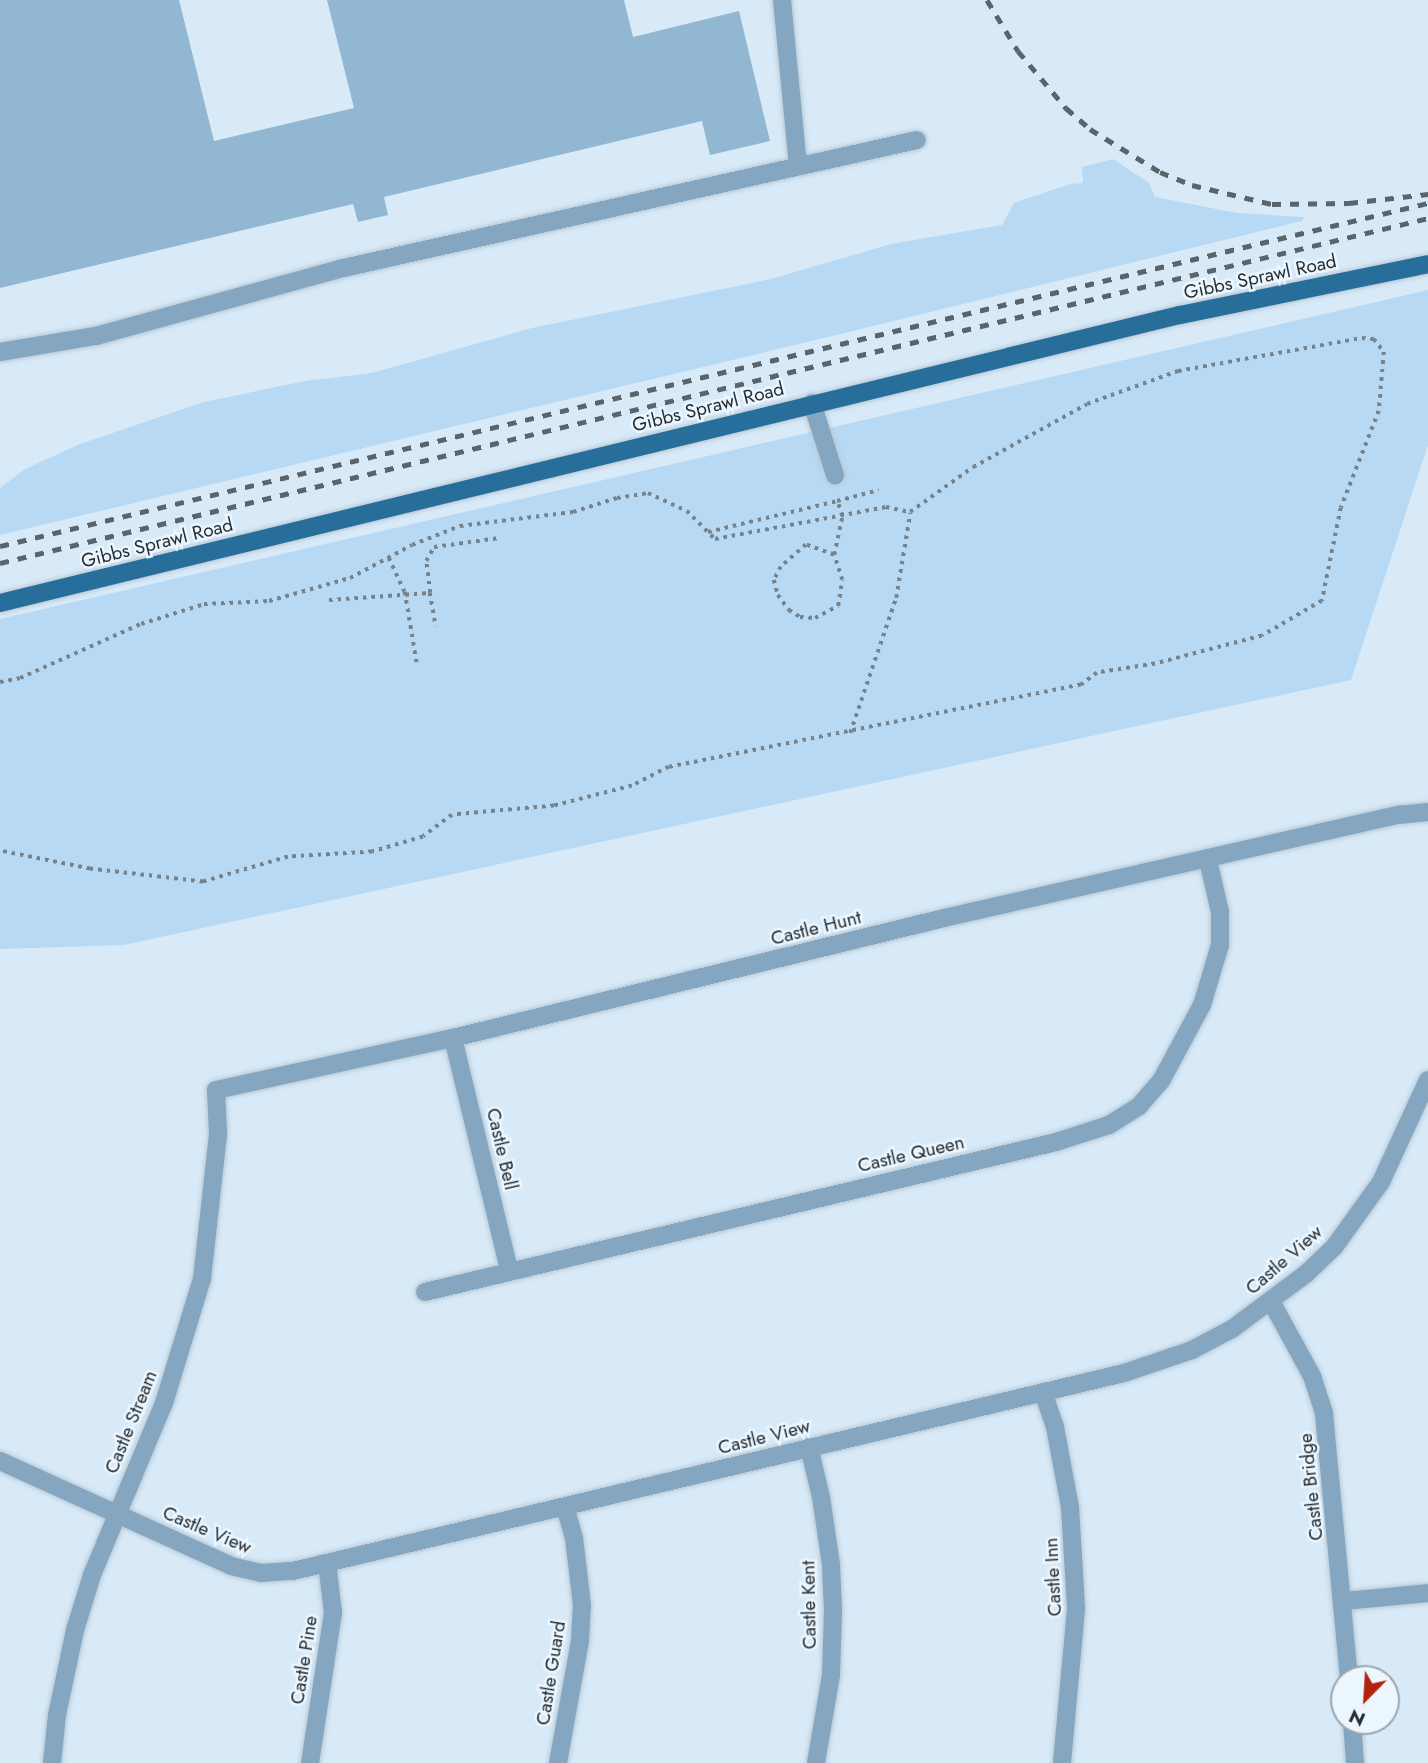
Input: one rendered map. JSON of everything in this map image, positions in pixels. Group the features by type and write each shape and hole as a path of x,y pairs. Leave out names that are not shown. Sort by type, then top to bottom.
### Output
{"main road":[{"name":"Gibbs Sprawl Road","path":"0,603 812,403 1180,316 1428,264"}],"street":[{"path":"782,0 797,165"},
{"path":"0,352 96,335 339,269 917,140"},
{"path":"812,403 835,475"},
{"name":"Castle Hunt","path":"216,1090 453,1038 944,918 1399,815 1428,812"},
{"name":"Castle Queen","path":"425,1292 1056,1142 1109,1125 1139,1106 1161,1081 1202,1005 1220,945 1220,912 1208,860"},
{"name":"Castle Bell","path":"453,1038 509,1270"},
{"name":"Castle View","path":"0,1461 241,1569 261,1573 293,1571 1150,1366 1192,1350 1232,1329 1272,1303 1317,1264 1360,1215 1381,1182 1428,1080"},
{"name":"Castle Stream","path":"52,1763 57,1715 75,1630 117,1514 164,1403 202,1279 218,1133 216,1090"},
{"name":"Castle Bridge","path":"1272,1303 1312,1376 1324,1414 1348,1665"},
{"name":"Castle Inn","path":"1043,1392 1055,1427 1070,1507 1076,1609 1062,1763"},
{"name":"Castle Kent","path":"809,1447 823,1511 833,1611 831,1675 816,1763"},
{"name":"Castle Guard","path":"558,1763 580,1641 582,1605 574,1538 565,1507"},
{"name":"Castle Pine","path":"310,1763 333,1613 327,1563"},
{"path":"1344,1601 1428,1593"},
{"path":"1353,1735 1355,1763"}],"path":[{"path":"0,851 90,869 203,882 288,857 372,852 423,837 452,815 554,806 632,786 669,767 850,733 1081,685 1097,673 1155,664 1262,636 1322,601 1341,508 1379,411 1384,352 1374,339 1362,338 1178,371 1087,404 974,467 911,512 896,598 850,733"},
{"path":"708,532 879,491"},
{"path":"0,682 20,678 141,624 204,604 269,601 350,578 412,545 460,526 573,512 617,498 648,493 687,511 715,539 886,507 911,512"},
{"path":"834,555 806,545 780,568 774,580 778,595 789,610 800,617 815,618 838,606 842,580 834,555 842,516 837,501"},
{"path":"436,626 426,561 433,547 499,538"},
{"path":"389,558 405,593 417,664"},
{"path":"329,600 430,593"}],"shaded area":[{"path":"1113,159 1149,183 1155,197 1237,213 1304,217 1302,221 820,339 0,535 0,488 25,469 80,444 204,402 305,381 372,373 532,328 771,279 891,244 1002,225 1014,203 1070,184 1083,183 1082,167"},
{"path":"1428,290 1428,445 1351,680 124,945 0,949 0,619"}],"building":[{"path":"0,0 179,0 214,141 354,108 327,0 624,0 633,37 739,11 770,141 710,155 702,121 384,197 388,215 358,222 353,204 0,288"}],"railway":[{"path":"987,0 1018,51 1066,108 1090,129 1160,172 1192,185 1272,204 1349,203 1428,194"},
{"path":"0,546 1428,203"},
{"path":"0,563 1428,218"}]}
